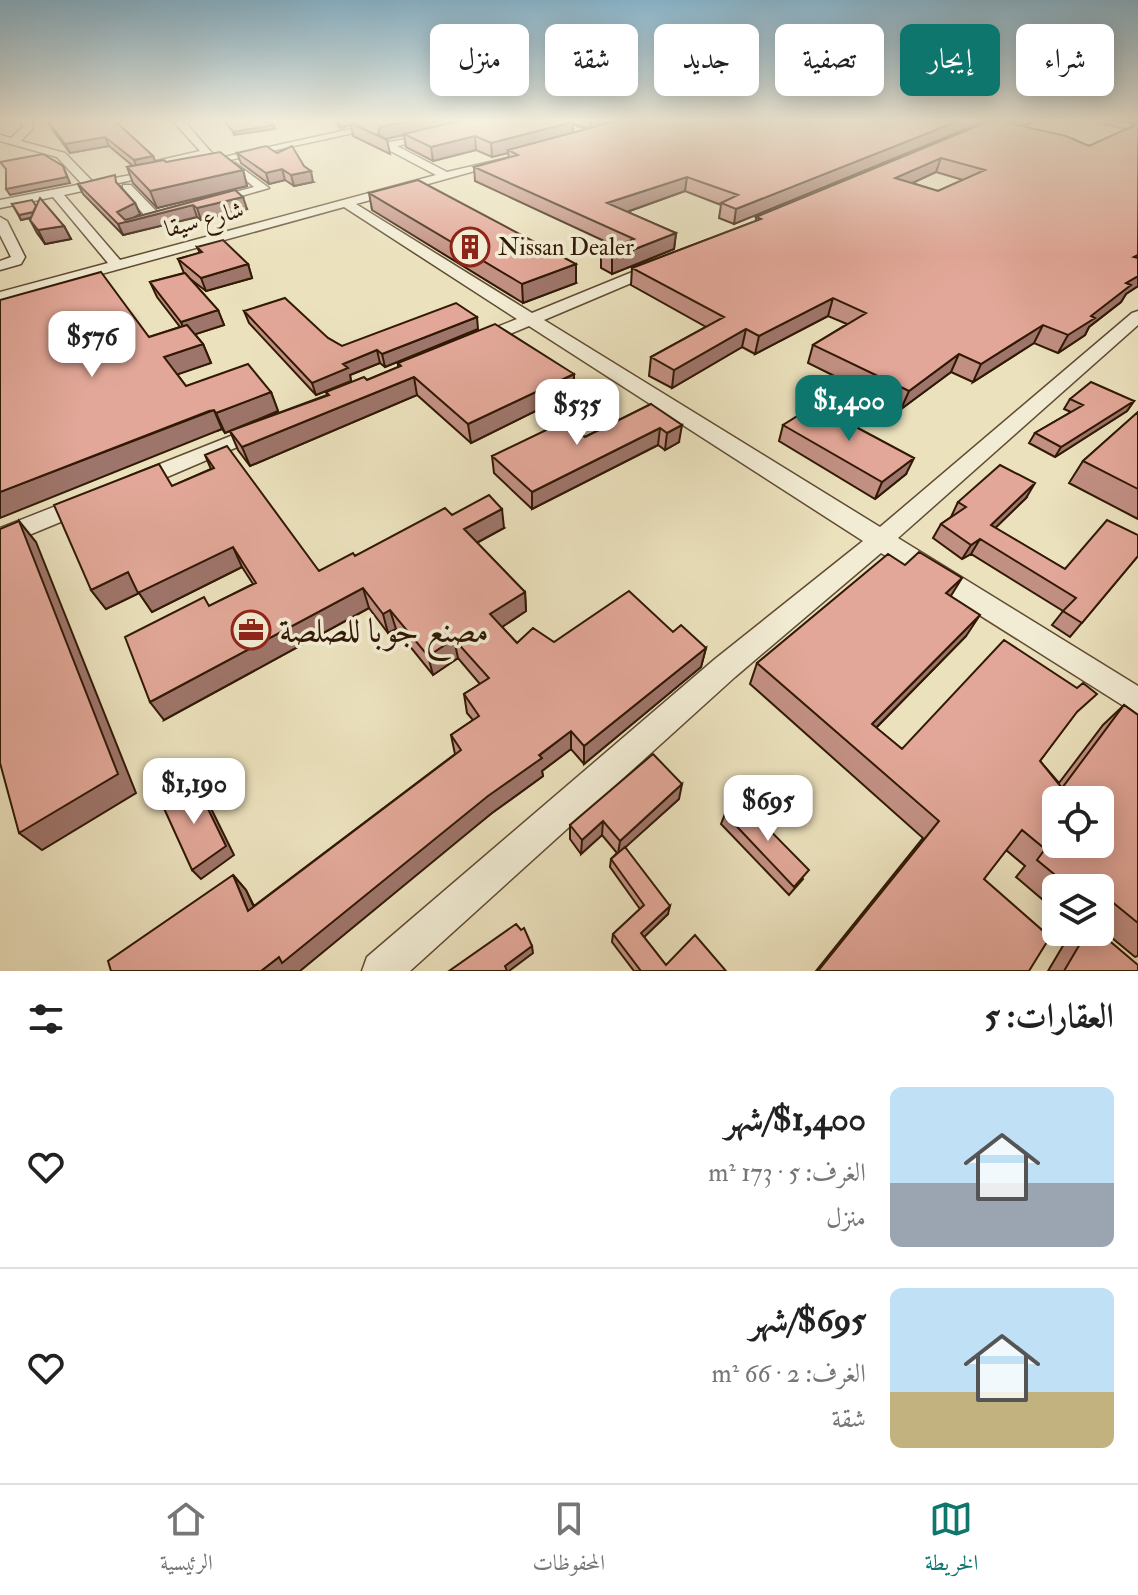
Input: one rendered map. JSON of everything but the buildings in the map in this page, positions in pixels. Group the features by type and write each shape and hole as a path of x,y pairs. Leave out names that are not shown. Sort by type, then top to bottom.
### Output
{"street":[{"path":"71,165 86,182"},
{"path":"0,204 56,193 86,182 156,165"},
{"path":"86,182 173,165"},
{"path":"426,165 445,175"},
{"name":"شارع سيقا","path":"0,297 481,165"},
{"path":"220,213 201,205 263,188 235,166"},
{"path":"127,188 147,218 167,213"},
{"path":"56,193 117,265"},
{"path":"346,203 1138,702"},
{"path":"0,221 18,257 16,261 0,266"},
{"path":"231,222 243,232"},
{"path":"456,350 674,260"},
{"path":"381,971 725,668 880,540 1138,316"},
{"path":"0,538 279,423"}],"place":[{"name":"Nissan Dealer","path":"470,247"},
{"name":"مصنع جوبا للصلصة","path":"251,630"}]}
